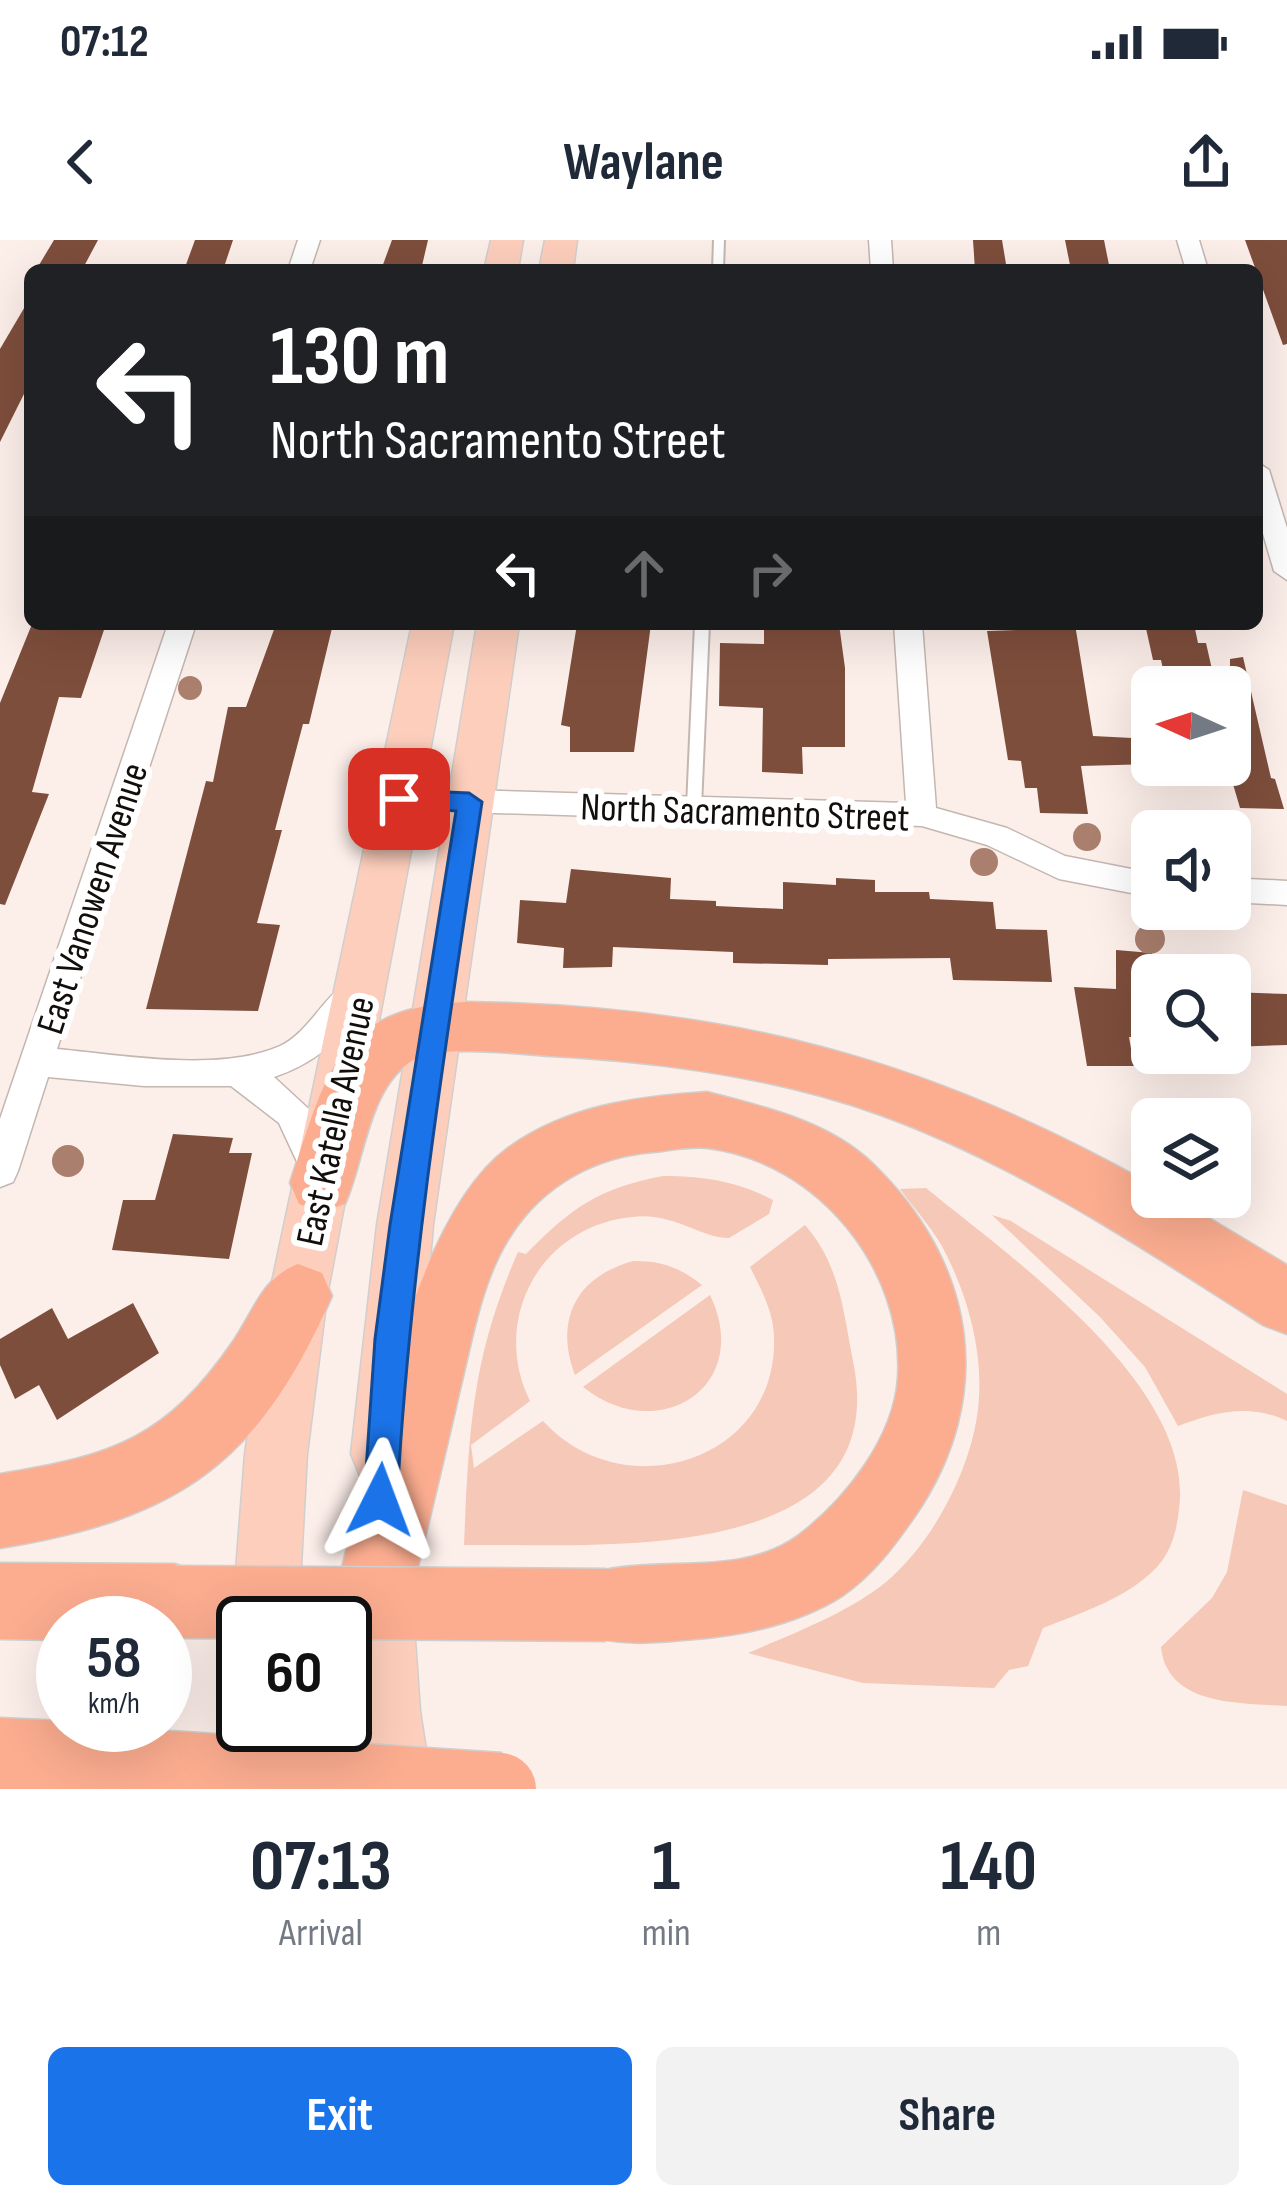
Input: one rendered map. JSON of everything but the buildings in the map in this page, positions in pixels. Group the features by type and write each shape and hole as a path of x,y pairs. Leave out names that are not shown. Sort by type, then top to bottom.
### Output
{"highway":[{"path":"322,1183 344,1119 377,1056 395,1040 434,1030 617,1033 746,1052 904,1097 992,1134 1287,1302"},
{"path":"0,1601 606,1605 723,1599 800,1579 848,1541 884,1504 928,1410 933,1358 928,1310 900,1239 873,1202 812,1158 734,1125 694,1118 653,1119 602,1131 558,1150 510,1184 487,1213 461,1264 378,1575"},
{"path":"0,1511 103,1493 160,1466 204,1434 240,1394 298,1296"},
{"path":"0,1758 500,1789"}],"main road":[{"name":"East Katella Avenue","path":"267,1596 276,1454 298,1296 432,630"},
{"name":"East Katella Avenue","path":"397,1789 386,1711 378,1575 391,1339 497,630"},
{"path":"266,1752 267,1789"}],"street":[{"path":"1263,490 1287,571"},
{"name":"East Vanowen Avenue","path":"0,1171 180,630"},
{"path":"908,630 922,815"},
{"name":"North Sacramento Street","path":"399,799 922,815 996,836 1059,867 1131,881"},
{"path":"1251,891 1287,893"},
{"path":"37,1062 240,1074 291,1058 320,1038 365,970"},
{"path":"240,1074 281,1097 294,1110 314,1147 322,1183"}],"lane":[{"path":"694,807 702,630"}],"shaded area":[{"path":"663,1176 746,1188 773,1200 769,1214 729,1238 647,1216 600,1224 572,1238 549,1258 520,1310 519,1370 530,1401 471,1445 474,1468 543,1421 576,1448 614,1463 653,1466 690,1459 724,1441 751,1415 769,1379 773,1327 750,1267 805,1225 833,1272 853,1361 854,1429 828,1478 782,1511 722,1531 584,1545 464,1545 468,1466 475,1396 490,1327 518,1252 526,1254 587,1202"},
{"path":"926,1188 1091,1329 1129,1372 1159,1417 1176,1463 1178,1517 1161,1562 1118,1596 1043,1628 1028,1666 1009,1670 994,1688 863,1683 748,1653 838,1613 886,1582 921,1545 961,1473 976,1422 978,1361 955,1272 937,1238 900,1189"},
{"path":"992,1215 1011,1221 1287,1394 1287,1421 1259,1412 1232,1412 1178,1426 1145,1367 1100,1317"},
{"path":"633,1261 670,1266 702,1285 575,1375 567,1336 575,1303 597,1278"},
{"path":"710,1295 720,1328 719,1357 709,1380 691,1398 668,1409 641,1411 612,1404 583,1387"},
{"path":"1243,1490 1287,1505 1287,1706 1228,1702 1191,1691 1166,1666 1161,1647 1212,1598 1227,1572"}],"route":[{"path":"380,1500 391,1339 405,1225 469,802 399,799"}]}
